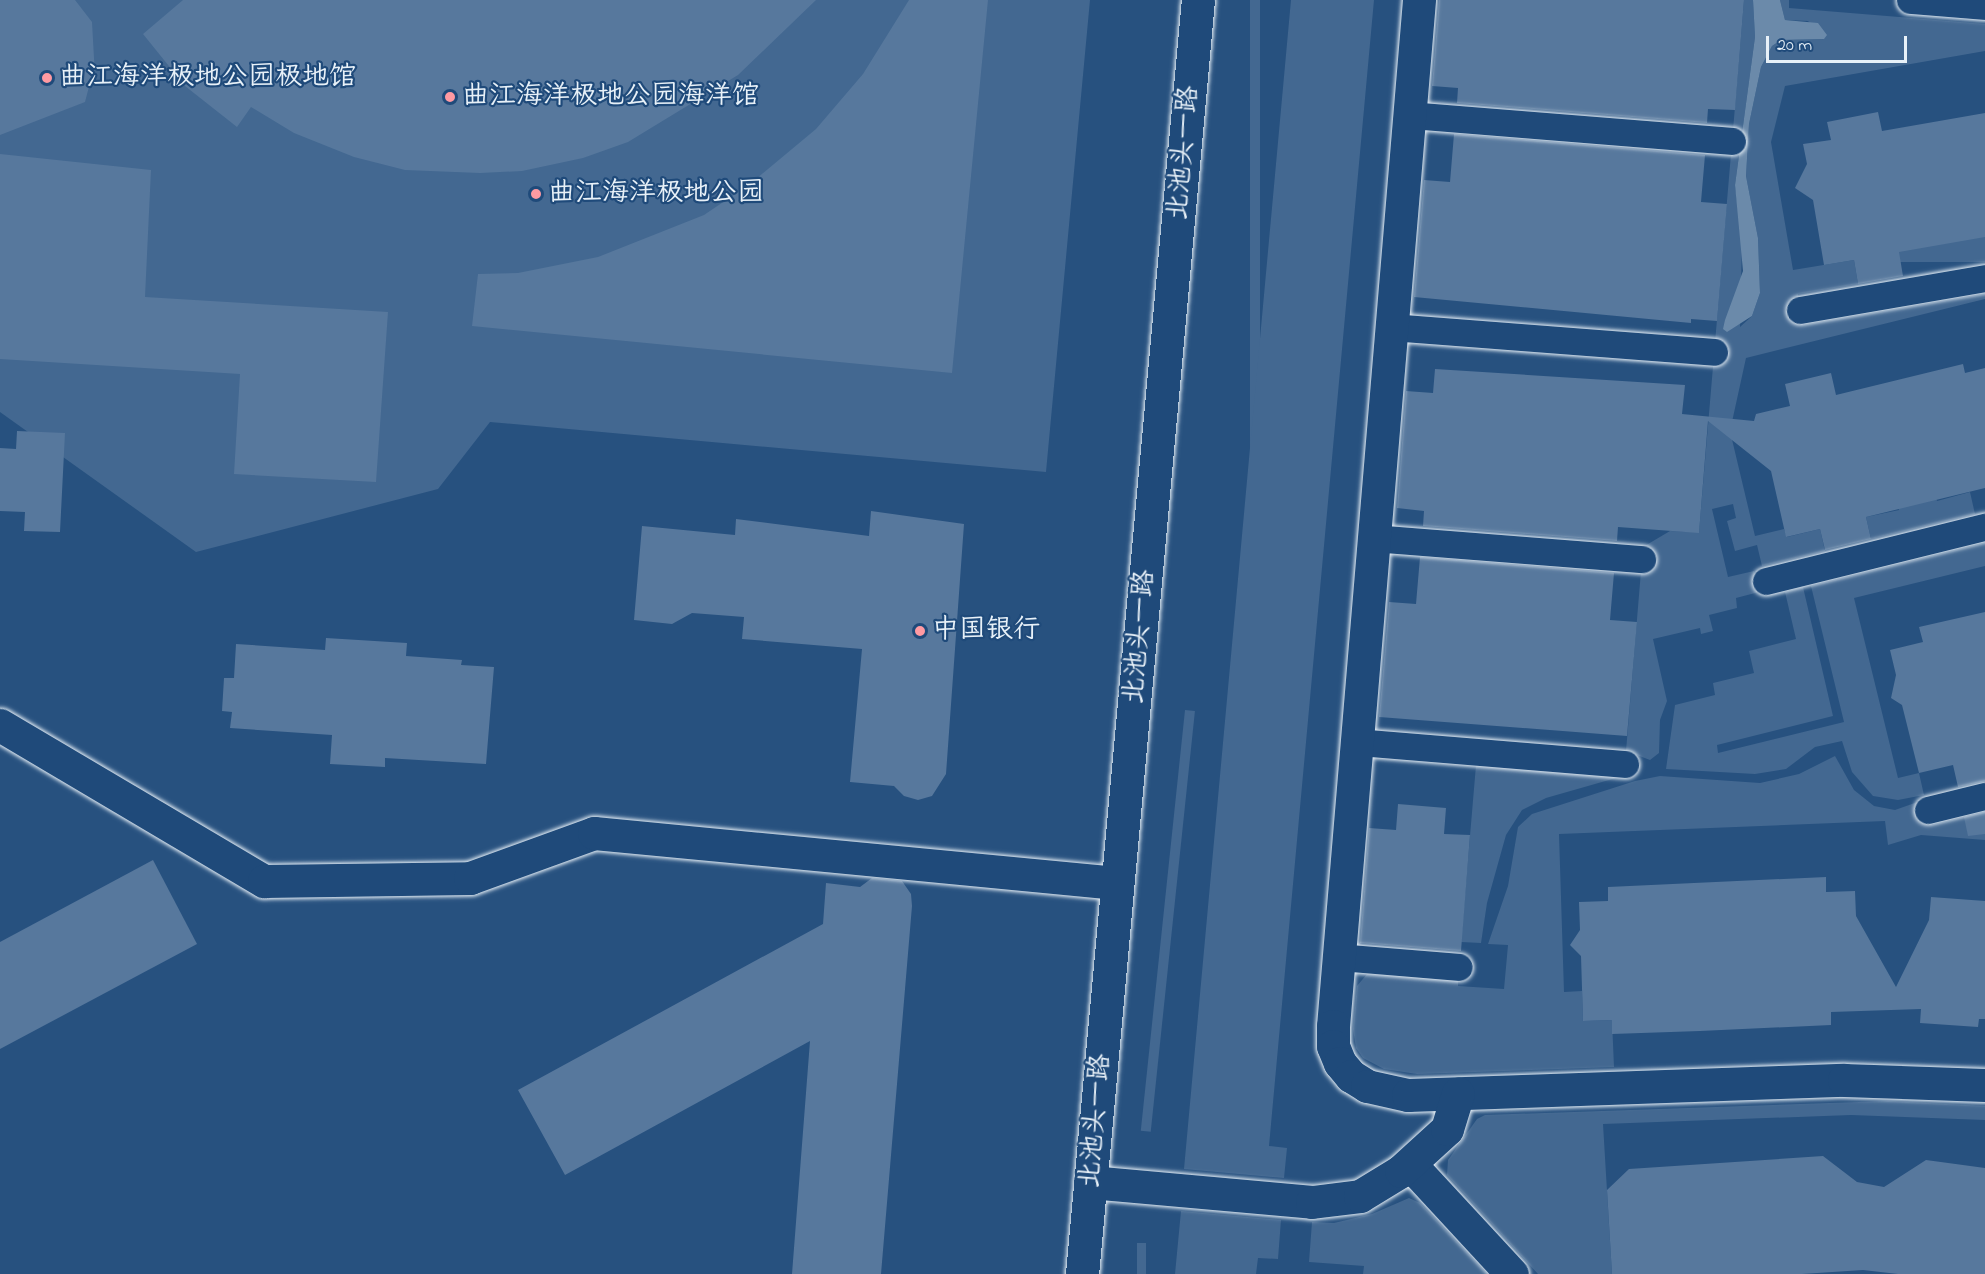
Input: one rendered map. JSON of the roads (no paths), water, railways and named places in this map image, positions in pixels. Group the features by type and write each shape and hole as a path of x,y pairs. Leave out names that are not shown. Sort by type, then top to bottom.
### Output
{"street":[{"name":"北池头一路","path":"1082,1274 1198,0"},
{"path":"1419,0 1338,957 1333,1046 1351,1076 1386,1092 1458,1094 1844,1080 1985,1085"},
{"path":"0,724 264,881 470,878 594,833 1117,883"},
{"path":"1090,1182 1337,1201 1382,1186 1410,1164 1447,1129 1458,1094"},
{"path":"1410,1164 1512,1274"}],"lane":[{"path":"1910,0 1985,6"},
{"path":"1409,115 1732,141"},
{"path":"1800,310 1985,278"},
{"path":"1391,327 1714,352"},
{"path":"1766,581 1985,528"},
{"path":"1373,538 1642,559"},
{"path":"1357,742 1625,764"},
{"path":"1928,810 1985,796"},
{"path":"1338,957 1459,967"}],"place":[{"name":"曲江海洋极地公园极地馆","path":"47,78"},
{"name":"曲江海洋极地公园海洋馆","path":"450,97"},
{"name":"曲江海洋极地公园","path":"536,194"},
{"name":"中国银行","path":"920,631"}]}
